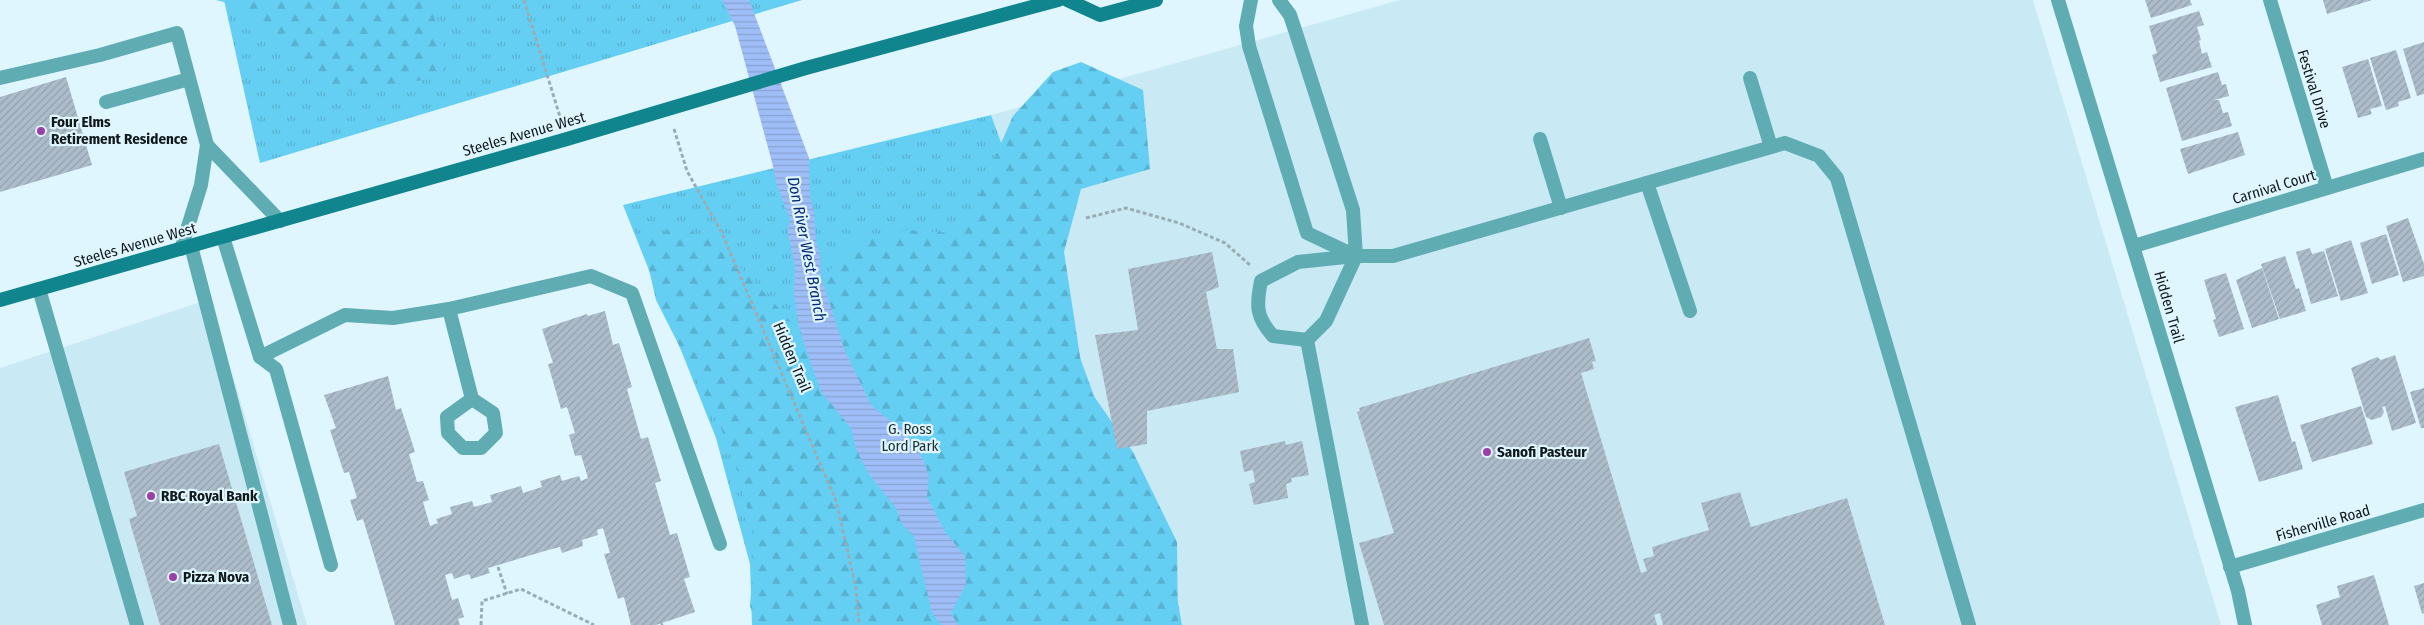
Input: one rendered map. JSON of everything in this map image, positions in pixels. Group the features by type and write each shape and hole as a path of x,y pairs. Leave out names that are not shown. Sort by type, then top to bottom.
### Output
{"main road":[{"name":"Steeles Avenue West","path":"0,300 567,140 806,68 1058,0"},
{"path":"1067,0 1100,15 1156,0"}],"street":[{"path":"1251,0 1246,26 1249,46 1307,233 1356,256"},
{"path":"1279,0 1290,15 1353,210 1356,256 1326,321 1307,340"},
{"name":"Hidden Trail","path":"2058,0 2134,246 2230,567 2245,625"},
{"name":"Festival Drive","path":"2270,0 2327,188"},
{"path":"0,78 100,55 177,33 208,145 201,185 186,248 290,625"},
{"path":"1750,78 1771,147"},
{"path":"106,102 189,79"},
{"path":"1540,139 1561,208"},
{"path":"1307,340 1273,336 1261,323 1257,302 1261,282 1298,262 1356,256 1393,256 1785,143 1819,156 1837,178 1969,625"},
{"path":"208,145 280,220"},
{"name":"Carnival Court","path":"2134,246 2424,159"},
{"path":"1647,183 1690,311"},
{"path":"223,237 260,356 276,369 331,565"},
{"path":"260,356 345,315 393,318 449,309 591,276 632,293 720,544"},
{"path":"39,289 138,625"},
{"path":"449,309 472,399"},
{"path":"1307,340 1362,625"},
{"name":"Fisherville Road","path":"2230,567 2424,510"}],"path":[{"path":"524,0 567,140"},
{"name":"Hidden Trail","path":"668,110 687,171 722,233 836,501 856,588 859,625"},
{"path":"1086,218 1126,208 1179,223 1225,244 1253,267 1261,282"},
{"path":"498,567 507,594"},
{"path":"481,625 482,601 521,589 594,625"}],"shaded area":[{"name":"Sanofi Pasteur","path":"1400,0 2033,0 2221,625 1182,625 1178,602 1129,491 991,115"},
{"path":"210,299 307,625 0,625 0,368"}],"green space":[{"path":"216,0 429,0 442,44 442,77 338,93 236,5"},
{"path":"224,0 802,0 260,163"},
{"name":"G. Ross Lord Park","path":"1081,62 1143,90 1150,169 1081,189 1064,252 1084,382 1133,452 1177,542 1178,625 756,625 750,606 755,537 731,448 656,300 642,239 678,227 716,241 795,326 805,300 853,242 906,230 951,233 974,205 1013,116 1053,72"},
{"name":"G. Ross Lord Park","path":"991,115 1129,491 1178,602 1182,625 752,625 750,564 716,438 623,205"}],"water":[{"name":"Don River West Branch","path":"722,0 749,0 809,158 810,198 814,210 821,277 845,351 871,405 904,429 923,459 929,476 927,497 945,532 965,556 966,584 951,613 958,625 942,625 932,613 914,536 902,524 896,508 869,474 856,449 851,428 822,393 814,373 799,327 794,295 795,266 788,232 790,219 776,183 735,26"}],"building":[{"path":"2145,0 2190,0 2192,5 2151,18"},
{"path":"2323,0 2372,0 2327,14"},
{"path":"2199,11 2204,25 2197,27 2201,40 2199,41 2202,54 2207,52 2212,67 2160,82 2152,55 2157,53 2149,26"},
{"path":"2424,42 2424,94 2417,96 2403,49"},
{"path":"2396,50 2411,98 2398,102 2399,106 2386,110 2370,58"},
{"path":"2368,59 2382,106 2370,109 2372,114 2358,118 2342,67"},
{"path":"2218,72 2222,85 2226,84 2229,96 2214,100 2219,100 2223,113 2228,112 2232,126 2182,141 2166,88"},
{"name":"Four Elms Retirement Residence","path":"66,77 92,165 0,192 0,97"},
{"path":"2238,132 2245,155 2188,174 2180,149"},
{"path":"2408,218 2424,264 2424,276 2403,282 2386,226"},
{"path":"2386,234 2399,275 2372,284 2360,243"},
{"path":"2351,240 2368,293 2341,301 2325,249"},
{"path":"2310,248 2312,254 2324,251 2338,296 2311,304 2296,252"},
{"path":"1212,252 1219,287 1206,292 1217,349 1233,349 1239,392 1147,411 1147,444 1117,449 1095,335 1138,330 1128,269"},
{"path":"2285,256 2296,289 2299,288 2306,311 2280,319 2261,264"},
{"path":"2262,268 2279,319 2252,328 2236,280"},
{"path":"2226,273 2244,329 2219,337 2213,320 2216,319 2204,280"},
{"path":"605,311 613,345 619,343 632,387 627,389 641,439 648,437 661,481 655,483 670,535 677,533 690,577 684,579 695,612 656,625 631,625 624,597 618,599 604,554 610,553 603,528 597,530 598,535 582,540 583,546 562,553 560,547 548,550 488,568 490,573 471,579 469,574 454,579 452,573 445,575 452,600 458,598 464,617 458,619 460,625 395,625 363,519 357,521 350,500 357,498 349,472 344,473 330,430 336,428 324,395 388,376 396,410 401,408 415,452 409,454 417,482 423,481 429,500 423,502 430,526 438,523 436,519 452,514 450,507 472,501 474,507 492,502 490,495 521,486 523,493 542,487 540,481 560,475 562,481 579,476 581,481 588,478 581,455 575,456 569,435 575,433 567,407 561,409 548,364 553,363 542,329 587,314 588,316"},
{"name":"Sanofi Pasteur","path":"1589,338 1596,361 1592,362 1594,369 1581,373 1641,573 1647,571 1643,559 1654,556 1652,547 1709,530 1701,503 1740,492 1751,527 1847,498 1885,625 1663,625 1660,613 1654,615 1657,625 1384,625 1359,543 1394,533 1357,412 1360,411 1359,408"},
{"path":"2395,355 2416,423 2392,431 2385,406 2382,407 2384,412 2381,417 2372,420 2366,417 2351,368 2377,357 2381,360"},
{"path":"2424,388 2424,428 2421,428 2410,392"},
{"path":"2278,395 2292,442 2295,441 2303,469 2259,482 2235,407"},
{"path":"2361,406 2373,444 2312,462 2300,425"},
{"path":"1285,441 1286,445 1302,441 1309,475 1291,478 1292,482 1286,484 1288,498 1254,505 1249,484 1255,482 1253,470 1244,472 1240,451"},
{"path":"219,444 272,625 160,625 129,519 137,516 124,472"},
{"path":"2374,575 2389,625 2322,625 2316,605 2340,597 2337,586"},
{"path":"2424,583 2424,613 2422,614 2414,586"}],"place":[{"name":"Four Elms Retirement Residence","path":"41,131"},
{"name":"Sanofi Pasteur","path":"1487,452"},
{"name":"RBC Royal Bank","path":"151,496"},
{"name":"Pizza Nova","path":"173,577"}]}
